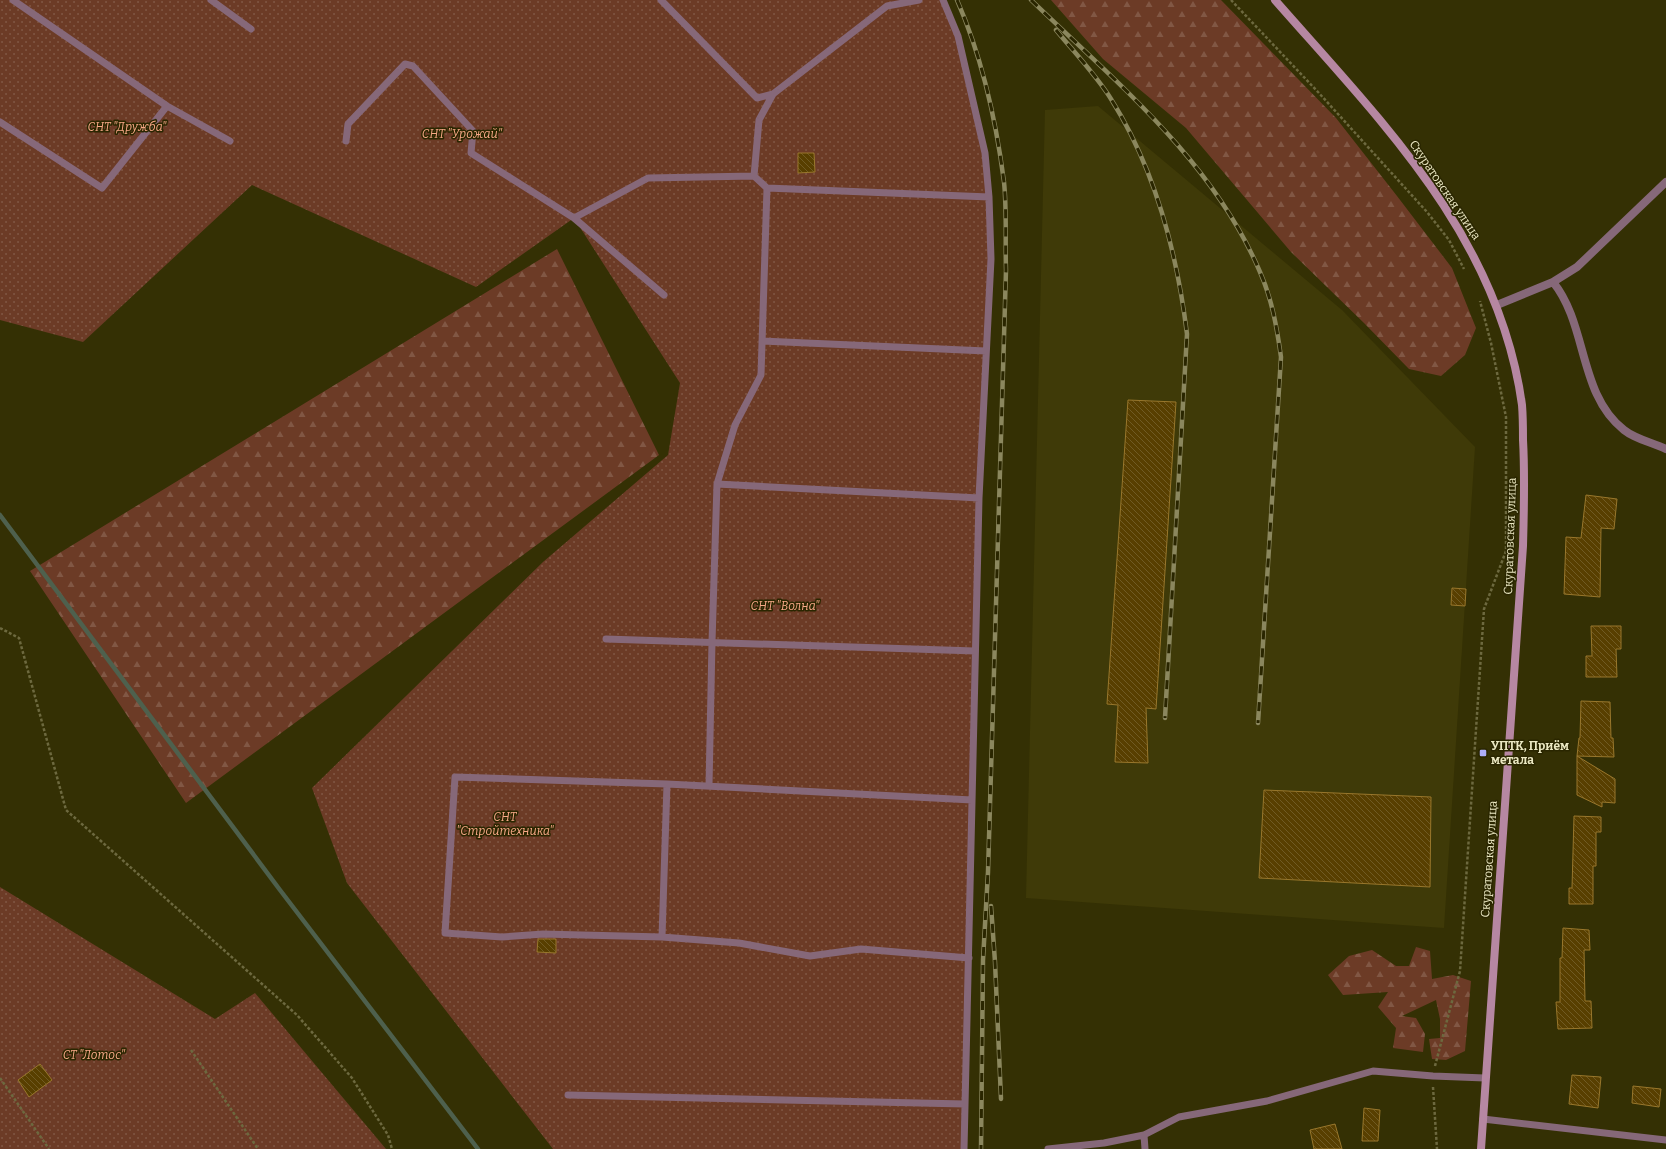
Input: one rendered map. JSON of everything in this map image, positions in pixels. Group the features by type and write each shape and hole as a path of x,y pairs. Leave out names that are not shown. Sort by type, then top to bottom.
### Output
{"street":[{"name":"Скуратовская улица","path":"1275,0 1394,136 1433,190 1467,242 1497,305 1513,357 1522,406 1525,472 1523,546 1480,1149"},
{"path":"1497,305 1553,282 1577,267 1666,182"},
{"path":"1553,282 1562,294 1576,329 1597,396 1608,414 1624,431 1666,449"}],"lane":[{"path":"13,0 167,106 230,142"},
{"path":"211,0 222,3 252,29"},
{"path":"661,0 757,98 773,94 887,6 919,0"},
{"path":"943,0 958,36 985,153 989,197 991,259 978,498 964,1149"},
{"path":"346,142 348,124 405,64 413,66 473,131 471,153 574,218 664,295"},
{"path":"754,176 759,120 773,94"},
{"path":"0,122 102,188 167,106"},
{"path":"574,218 648,178 754,176 767,188 989,197"},
{"path":"709,786 717,484 735,425 761,375 767,188"},
{"path":"762,342 986,351"},
{"path":"717,484 978,498"},
{"path":"606,639 975,651"},
{"path":"969,958 861,949 810,956 739,942 662,937 543,934 502,937 445,933 455,777 667,784 972,800"},
{"path":"662,937 667,784"},
{"path":"1048,1149 1144,1135 1179,1117 1267,1101 1374,1070 1433,1076 1485,1078"},
{"path":"568,1094 965,1104"},
{"path":"1483,1119 1666,1140"},
{"path":"1144,1135 1145,1149"}],"path":[{"path":"1231,0 1318,92 1427,212 1449,240 1467,274"},
{"path":"1437,1149 1433,1076 1460,971 1484,609 1506,552 1506,417 1491,343 1478,295"},
{"path":"0,628 19,638 66,810 297,1015 352,1078 388,1135 392,1149"},
{"path":"191,1050 258,1149"},
{"path":"0,1078 50,1149"}],"shaded area":[{"path":"1098,106 1342,310 1475,447 1444,928 1026,898 1045,110"}],"green space":[{"path":"0,0 943,0 958,36 985,153 991,259 986,351 964,1149 553,1149 347,883 312,788 543,562 668,455 680,383 574,218 476,287 252,185 83,342 0,320"},
{"path":"1051,0 1221,0 1336,118 1452,268 1476,328 1465,355 1441,376 1409,369 1291,252 1186,128 1103,59"},
{"path":"557,249 659,455 186,803 30,571"},
{"name":"СТ \"Лотос\"","path":"0,887 215,1019 255,993 386,1149 0,1149"},
{"path":"1416,947 1430,951 1432,979 1453,975 1471,981 1465,1051 1446,1060 1432,1059 1429,1039 1440,1038 1440,1019 1436,1000 1402,1016 1416,1018 1425,1034 1423,1052 1393,1048 1396,1028 1378,1007 1388,992 1343,995 1328,975 1349,956 1372,950 1396,966 1409,966"}],"building":[{"path":"798,153 814,153 815,172 798,173"},
{"path":"1128,400 1176,402 1156,709 1146,708 1148,763 1115,762 1118,705 1107,704"},
{"path":"1586,495 1617,499 1614,529 1601,528 1600,597 1564,594 1566,537 1581,538"},
{"path":"1452,588 1466,589 1465,606 1451,605"},
{"path":"1591,626 1621,626 1621,649 1616,649 1617,677 1586,677 1586,656 1592,656"},
{"path":"1581,701 1610,702 1611,738 1613,738 1614,757 1577,756 1580,738"},
{"path":"1577,756 1615,779 1615,803 1602,802 1602,807 1577,795"},
{"path":"1264,790 1431,797 1430,887 1259,878"},
{"path":"1574,816 1601,817 1601,832 1596,832 1596,866 1593,866 1593,904 1569,904 1569,888 1572,888"},
{"path":"1563,928 1589,930 1590,950 1584,950 1585,1001 1591,1001 1592,1028 1558,1029 1556,1002 1560,1002 1560,958 1562,958"},
{"path":"538,939 556,939 556,953 537,952"},
{"path":"40,1064 52,1080 29,1097 18,1080"},
{"path":"1572,1075 1601,1077 1598,1108 1569,1104"},
{"path":"1633,1086 1661,1089 1659,1107 1632,1103"},
{"path":"1364,1108 1380,1110 1378,1141 1362,1141"},
{"path":"1335,1124 1342,1149 1314,1149 1310,1130"}],"waterway":[{"path":"0,515 280,890 478,1149"}],"railway":[{"path":"957,0 974,44 987,89 1001,159 1006,215 1006,270 988,872 983,960 981,1149"},
{"path":"1031,0 1096,61 1160,125 1189,159 1216,194 1240,232 1260,272 1268,293 1276,324 1281,357 1258,723"},
{"path":"1056,30 1092,72 1105,90 1140,154 1162,212 1183,304 1187,334 1165,718"},
{"path":"991,906 1001,1099"}],"place":[{"name":"УПТК, Приём метала","path":"1483,753"}],"park label":[{"name":"СНТ \"Дружба\"","path":"127,127"},
{"name":"СНТ \"Урожай\"","path":"462,134"},
{"name":"СНТ \"Волна\"","path":"785,606"},
{"name":"СНТ \"Стройтехника\"","path":"505,824"}]}
